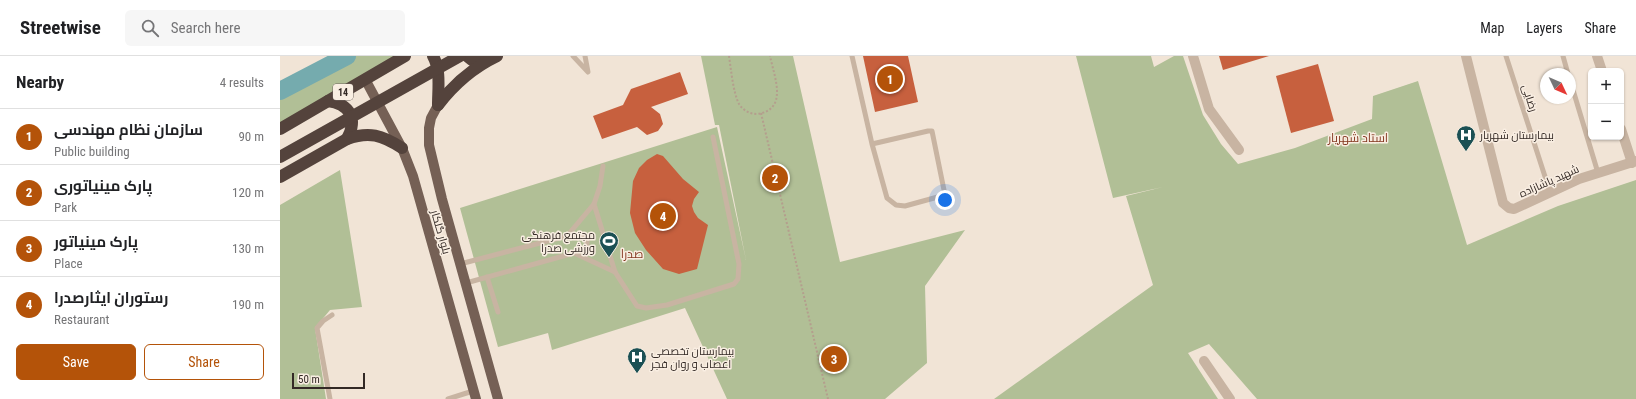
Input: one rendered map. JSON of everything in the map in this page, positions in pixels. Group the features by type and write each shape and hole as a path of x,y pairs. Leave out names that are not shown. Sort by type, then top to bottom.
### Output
{"highway":[{"name":"14","path":"280,129 405,56"},
{"path":"433,56 437,62 438,105"},
{"path":"280,157 460,56"},
{"path":"466,56 472,60 484,62"},
{"path":"438,105 446,93 456,83 484,62 497,56"},
{"path":"328,101 341,104 350,114 352,122 351,131 347,139"},
{"path":"280,176 347,139 368,135 378,136 388,139 402,148"}],"main road":[{"name":"بلوار گلکار","path":"365,79 402,148 419,198 475,395"},
{"name":"بلوار گلکار","path":"438,105 431,118 429,128 429,145 460,264 498,399"}],"street":[{"path":"1193,56 1209,109 1239,150"},
{"name":"شهید پاشازاده","path":"1466,56 1503,203 1509,208 1514,209 1579,180 1634,162"},
{"path":"1597,56 1601,68"},
{"path":"1624,137 1634,162"},
{"path":"1204,361 1230,399"}],"lane":[{"path":"573,56 588,72 585,56"},
{"path":"852,56 872,144 887,198 896,205 905,206 945,195 932,131 872,144"},
{"name":"رضایی","path":"1506,56 1550,192"},
{"path":"1562,56 1566,68"},
{"path":"1576,100 1598,173"},
{"path":"594,204 615,272 637,306 646,308 667,304 734,284 738,279 739,264 713,137"},
{"path":"567,236 594,204 600,186 604,166"},
{"path":"460,264 567,236 578,235 585,236 588,239 583,250 466,284"},
{"path":"574,253 615,272"},
{"path":"487,277 498,312"},
{"path":"330,399 317,328 323,321 332,316"},
{"path":"448,399 475,395"}],"path":[{"path":"729,56 739,103 742,108 748,112 761,113 770,109 777,100 770,56"},
{"path":"761,113 828,399"}],"green space":[{"path":"353,56 399,56 280,123 280,95"},
{"path":"701,56 793,56 840,262 965,230 925,286 927,363 885,399 727,399 685,308 552,350 548,333 498,347 460,208 717,127 746,260 719,125 715,125"},
{"path":"1076,56 1151,56 1154,67 1174,56 1183,56 1203,115 1221,144 1238,164 1295,148 1372,119 1373,96 1418,81 1467,245 1558,206 1636,180 1636,399 1257,399 1209,344 1188,353 1218,399 994,399 1153,285 1126,196 1163,187 1113,198"},
{"path":"340,170 362,307 330,310 315,328 326,399 280,399 280,205"}],"building":[{"path":"863,56 908,56 918,102 875,112"},
{"path":"1219,56 1269,56 1223,70"},
{"path":"1318,64 1334,121 1291,133 1276,76"},
{"path":"680,72 688,94 651,107 660,114 663,124 658,131 647,135 637,127 602,139 593,116 623,105 631,89"},
{"path":"657,154 663,156 683,179 699,192 694,199 692,206 698,218 708,225 697,269 679,274 663,269 646,250 635,233 630,213 633,181 639,168 647,160"}],"waterway":[{"path":"280,91 347,56"}],"place":[{"name":"سازمان نظام مهندسی","path":"890,79"},
{"name":"بیمارستان شهریار","path":"1466,152"},
{"name":"پارک مینیاتوری","path":"775,178"},
{"name":"رستوران ایثارصدرا","path":"663,216"},
{"name":"مجتمع فرهنگی ورزشی صدرا","path":"609,258"},
{"name":"پارک مینیاتور","path":"834,359"},
{"name":"بیمارستان تخصصی اعصاب و روان فجر","path":"637,374"}],"district":[{"name":"استاد شهریار","path":"1358,138"},
{"name":"صدرا","path":"632,254"}]}
